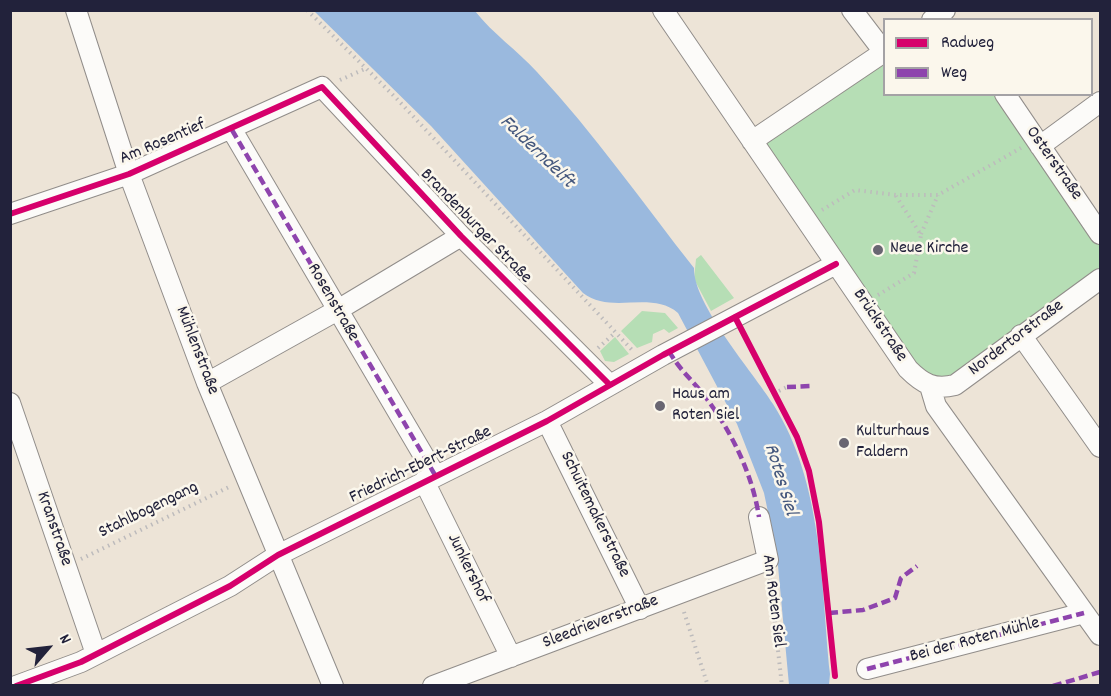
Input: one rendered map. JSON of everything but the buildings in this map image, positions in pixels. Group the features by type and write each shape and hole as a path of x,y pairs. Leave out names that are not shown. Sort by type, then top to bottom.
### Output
{"street":[{"name":"Mühlenstraße","path":"76,10 129,174 207,383 333,686"},
{"name":"Brückstraße","path":"663,10 908,369 921,382 930,386 936,406 1094,623"},
{"path":"852,10 883,51"},
{"path":"752,141 883,53"},
{"name":"Am Rosentief","path":"10,214 129,174 232,130 322,87"},
{"name":"Brandenburger Straße","path":"322,87 461,236 609,384"},
{"name":"Osterstraße","path":"1006,96 1101,234"},
{"path":"1038,143 1101,102"},
{"name":"Rosenstraße","path":"232,130 429,478"},
{"path":"207,383 336,311 461,236"},
{"name":"Friedrich-Ebert-Straße","path":"16,686 96,654 230,586 278,555 547,421 682,344 836,264"},
{"name":"Nordertorstraße","path":"930,386 942,388 955,385 1101,279"},
{"path":"1021,335 1101,447"},
{"name":"Kranstraße","path":"10,403 96,654"},
{"name":"Schuitemakerstraße","path":"547,421 640,609"},
{"name":"Junkershof","path":"429,478 511,657"},
{"name":"Am Roten Siel","path":"759,518 768,560"},
{"name":"Sleedrieverstraße","path":"433,686 768,560"},
{"name":"Bei der Roten Mühle","path":"867,669 1094,623"}],"path":[{"path":"307,10 367,68 632,349"},
{"path":"322,87 367,68"},
{"path":"806,220 855,190 896,195 938,195 1038,143"},
{"path":"896,195 921,235"},
{"path":"864,305 914,273 921,235 938,195"},
{"path":"779,391 787,387"},
{"path":"678,594 708,686"}],"green space":[{"path":"883,53 883,96 1006,96 1100,233 1100,279 967,377 930,386 752,141"},
{"path":"701,255 734,298 711,311 694,279 696,259"},
{"path":"642,311 665,313 678,328 669,333 664,329 653,334 652,342 637,348 621,331"},
{"path":"615,337 629,354 614,362 605,361 600,351"}],"water":[{"path":"314,11 475,11 558,95 694,268 696,283 703,300 773,404 802,466 817,534 830,674 829,685 789,685 777,555 764,493 737,424 678,313 667,306 656,303 606,302 583,293 431,126"}],"marked path":[{"path":"232,130 435,475"},
{"path":"669,351 723,423 746,468 759,517"},
{"path":"787,387 812,386"},
{"path":"829,613 863,610 895,598 901,578 917,566"},
{"path":"867,669 1084,613"},
{"path":"1053,686 1100,672"}],"cycle path":[{"path":"10,214 129,174 322,87 461,236 609,384"},
{"path":"16,686 81,662 230,586 278,555 547,421 663,355 836,264"},
{"path":"735,317 797,437 809,471 819,522 835,676"}],"place":[{"name":"Neue Kirche","path":"878,250"},
{"name":"Haus am Roten Siel","path":"660,406"},
{"name":"Kulturhaus Faldern","path":"844,443"}],"water label":[{"name":"Falderndelft","path":"536,153"},
{"name":"Rotes Siel","path":"779,480"}]}
